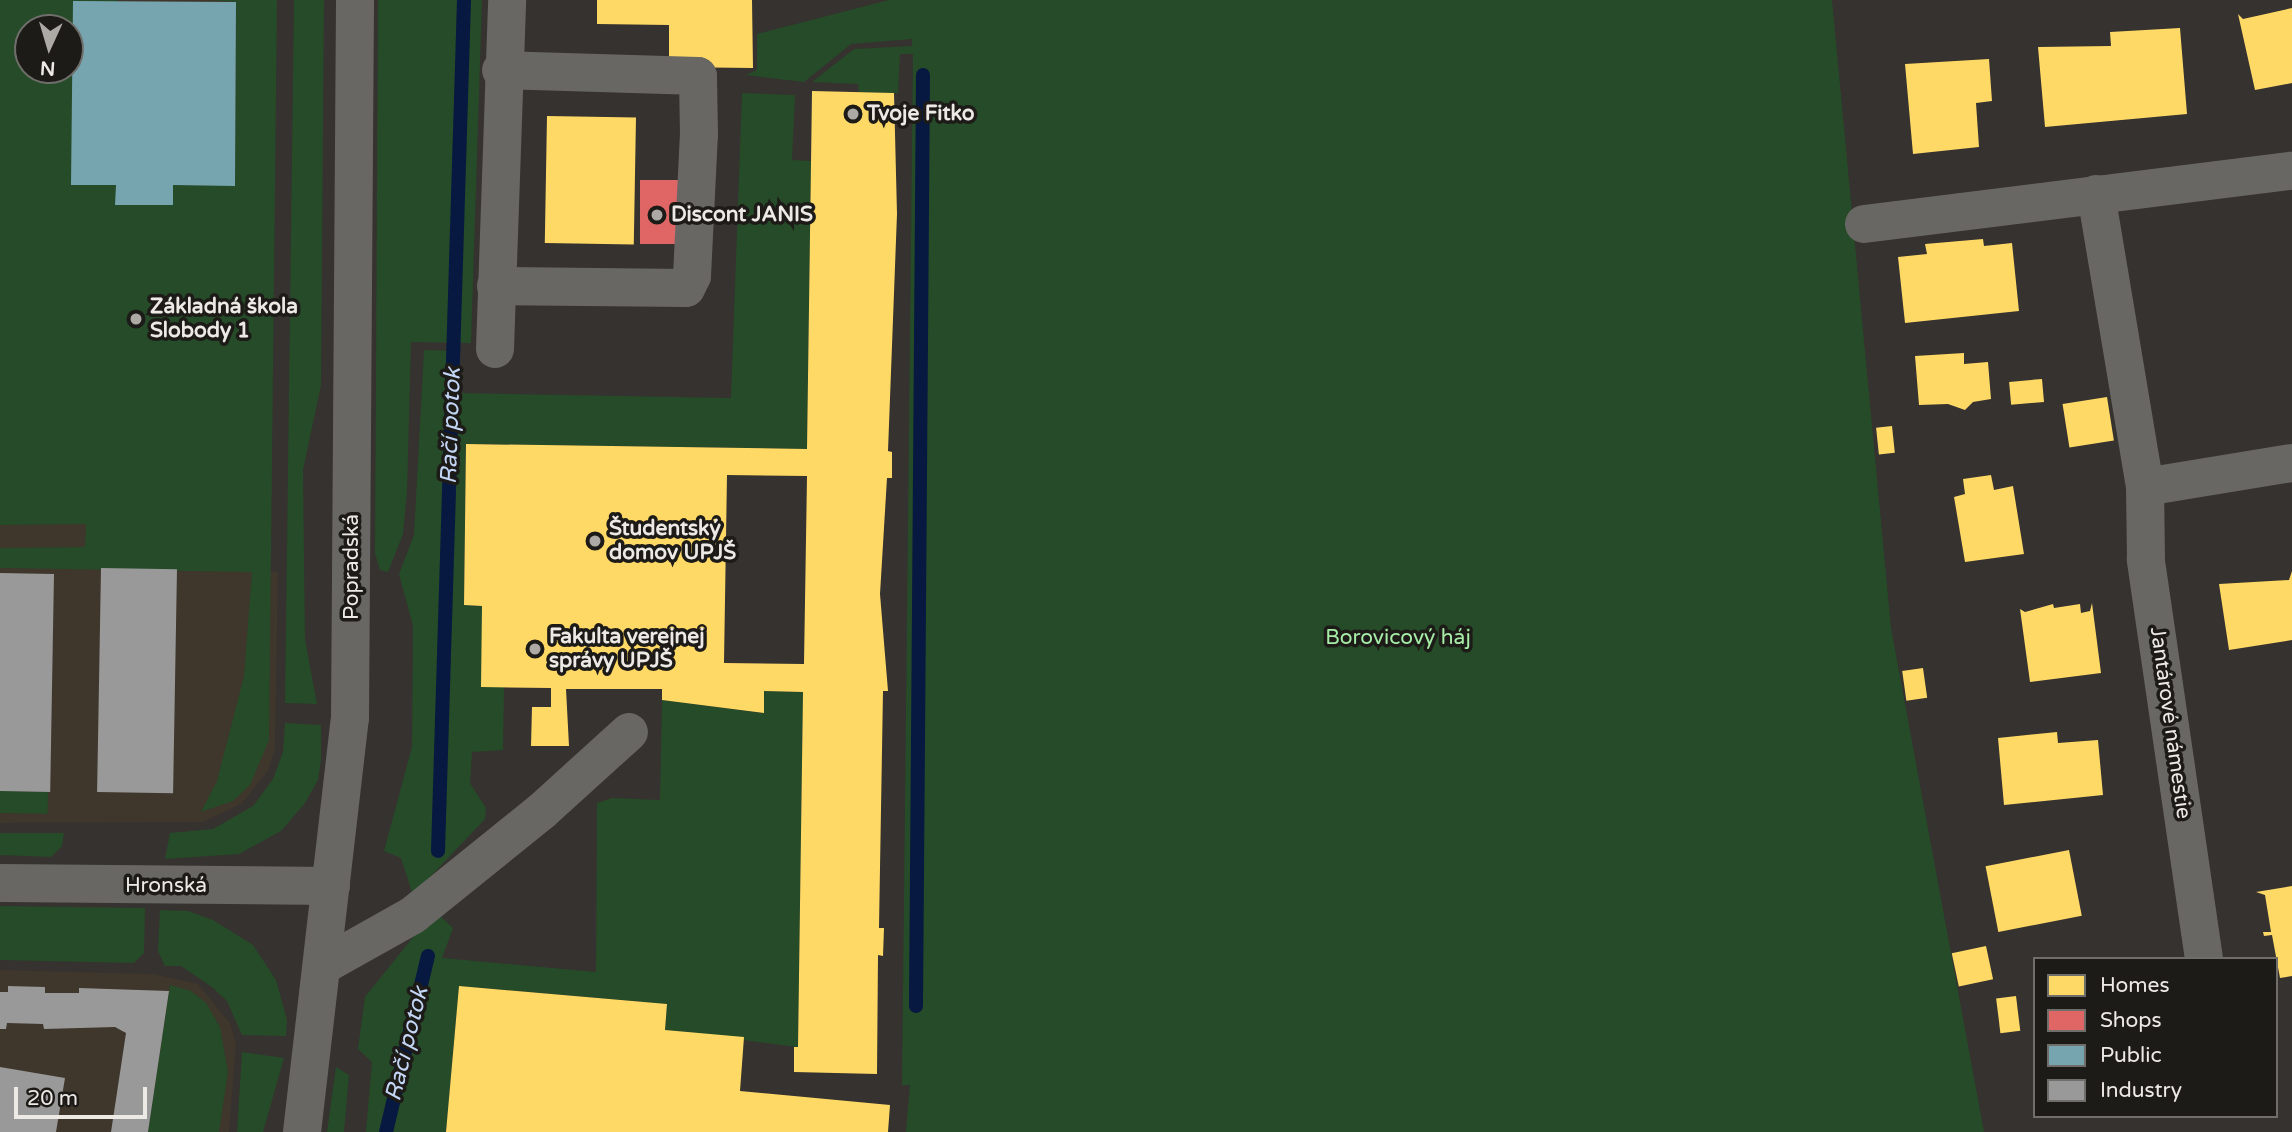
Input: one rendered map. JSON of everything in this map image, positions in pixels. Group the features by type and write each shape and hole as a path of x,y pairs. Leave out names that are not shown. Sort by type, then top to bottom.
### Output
{"street":[{"name":"Popradská","path":"302,1132 324,965 350,718 355,0"},
{"path":"495,349 501,70 507,0"},
{"path":"496,286 686,288 692,276 699,135 698,76 501,70"},
{"path":"1864,224 2292,171"},
{"name":"Jantárové námestie","path":"2096,194 2145,487 2146,559 2204,957"},
{"path":"2145,487 2292,463"},
{"path":"324,965 413,915 543,810 629,732"},
{"name":"Hronská","path":"0,883 331,886"}],"shaded area":[{"name":"Základná škola Slobody 1","path":"0,0 276,0 269,572 278,572 275,749 268,771 241,804 203,822 0,823"},
{"path":"0,970 153,974 198,984 230,1023 236,1044 229,1132 0,1132"}],"green space":[{"name":"Základná škola Slobody 1","path":"0,0 117,0 116,205 172,205 173,185 235,185 236,2 210,0 277,0 269,740 250,785 233,801 201,812 217,781 244,676 252,572 0,568 0,548 85,547 86,524 0,525"},
{"path":"294,0 324,0 321,385 303,470 305,640 317,704 285,703"},
{"path":"378,0 482,0 471,343 411,342 407,492 403,534 388,572 380,570 375,553"},
{"name":"Borovicový háj","path":"889,0 1832,0 1891,628 1984,1132 906,1132 910,1085 902,1085 913,54 900,54 898,93 859,92 858,84 812,82 854,49 912,46 912,39 851,44 804,82 746,75 757,70 757,34"},
{"path":"742,93 795,95 792,160 811,161 807,449 466,444 464,605 482,606 504,687 503,750 472,752 470,783 486,808 485,819 413,895 401,858 384,851 412,747 413,626 399,574 414,535 424,350 460,351 460,393 731,398"},
{"path":"764,691 803,692 798,1047 665,1030 667,1004 459,986 446,1132 366,1132 372,1062 358,1049 365,997 422,926 441,917 453,928 442,958 596,972 597,803 612,798 660,800 662,700 763,713"},
{"path":"285,723 321,725 321,759 318,780 305,803 281,831 239,854 165,859 170,833 213,829 253,806 273,779 283,752"},
{"path":"0,791 48,792 48,814 0,813"},
{"path":"0,833 64,833 62,846 51,857 0,855"},
{"path":"0,906 145,908 144,953 134,963 0,960"},
{"path":"160,910 188,911 213,920 253,945 276,980 287,1020 286,1036 242,1035 227,1001 212,987 181,966 165,966 158,951"},
{"path":"170,985 191,991 206,1003 220,1027 228,1072 219,1132 148,1132"},
{"path":"242,1052 284,1058 263,1132 237,1132"},
{"path":"336,1067 349,1075 344,1132 327,1132"}],"building: Homes":[{"path":"597,0 752,0 753,68 669,67 669,25 597,24"},
{"path":"2292,8 2292,83 2255,90 2238,14 2243,19"},
{"path":"2180,28 2187,114 2045,127 2038,47 2111,46 2110,32"},
{"path":"1989,59 1992,101 1976,103 1979,147 1913,154 1905,64"},
{"path":"812,91 894,93 897,214 888,451 892,452 892,478 887,478 880,594 888,691 883,691 879,928 884,928 883,956 878,955 877,1074 794,1072 794,1047 798,1047 803,692 764,691 764,713 662,700 662,689 566,689 569,746 531,746 532,707 551,707 551,688 481,687 482,606 464,605 466,444 807,449","holes":["727,475 807,476 804,664 724,663"]},
{"path":"547,116 636,118 634,245 545,243"},
{"path":"1983,239 1984,246 2012,243 2019,311 1905,323 1898,257 1927,254 1925,244"},
{"path":"1964,353 1964,364 1988,362 1991,399 1973,402 1965,410 1948,404 1919,405 1915,356"},
{"path":"2042,379 2044,402 2011,405 2009,382"},
{"path":"2107,397 2114,440 2069,447 2063,404"},
{"path":"1892,426 1895,453 1879,455 1876,428"},
{"path":"1991,475 1994,490 2013,486 2024,554 1965,562 1954,497 1965,494 1963,479"},
{"path":"2292,571 2292,640 2229,650 2219,584 2289,580"},
{"path":"2092,603 2101,673 2030,682 2020,609 2025,612 2053,604 2054,608 2080,604 2081,613 2090,611"},
{"path":"1923,668 1927,698 1906,701 1902,671"},
{"path":"2057,732 2058,743 2098,740 2103,795 2004,805 1998,738"},
{"path":"2069,850 2082,916 1998,932 1986,866"},
{"path":"2292,886 2292,976 2280,978 2272,935 2264,936 2263,932 2271,932 2265,895 2256,892"},
{"path":"1986,946 1993,979 1959,987 1952,953"},
{"path":"459,986 667,1004 665,1030 744,1037 740,1091 890,1105 888,1132 446,1132"},
{"path":"2016,996 2020,1031 2000,1033 1996,998"}],"building: Shops":[{"path":"640,180 680,180 680,244 640,244"}],"building: Public":[{"path":"73,1 236,2 235,186 173,185 173,205 115,205 116,185 71,185 72,84 84,84 84,14 73,14"}],"building: Industry":[{"path":"101,568 177,569 173,793 97,792"},
{"path":"0,573 54,574 50,792 0,791"},
{"path":"8,986 45,987 45,993 79,993 79,988 169,991 148,1132 111,1132 126,1033 115,1027 44,1029 43,1024 7,1023 6,1029 0,1029 0,992 8,992"},
{"path":"0,1067 65,1078 56,1132 0,1132"}],"waterway":[{"name":"Račí potok","path":"438,851 464,0"},
{"path":"916,1006 923,75"},
{"name":"Račí potok","path":"386,1132 428,956"}],"place":[{"name":"Tvoje Fitko","path":"853,114"},
{"name":"Discont JANIS","path":"657,215"},
{"name":"Základná škola Slobody 1","path":"136,319"},
{"name":"Študentský domov UPJŠ","path":"595,541"},
{"name":"Fakulta verejnej správy UPJŠ","path":"535,649"}]}
